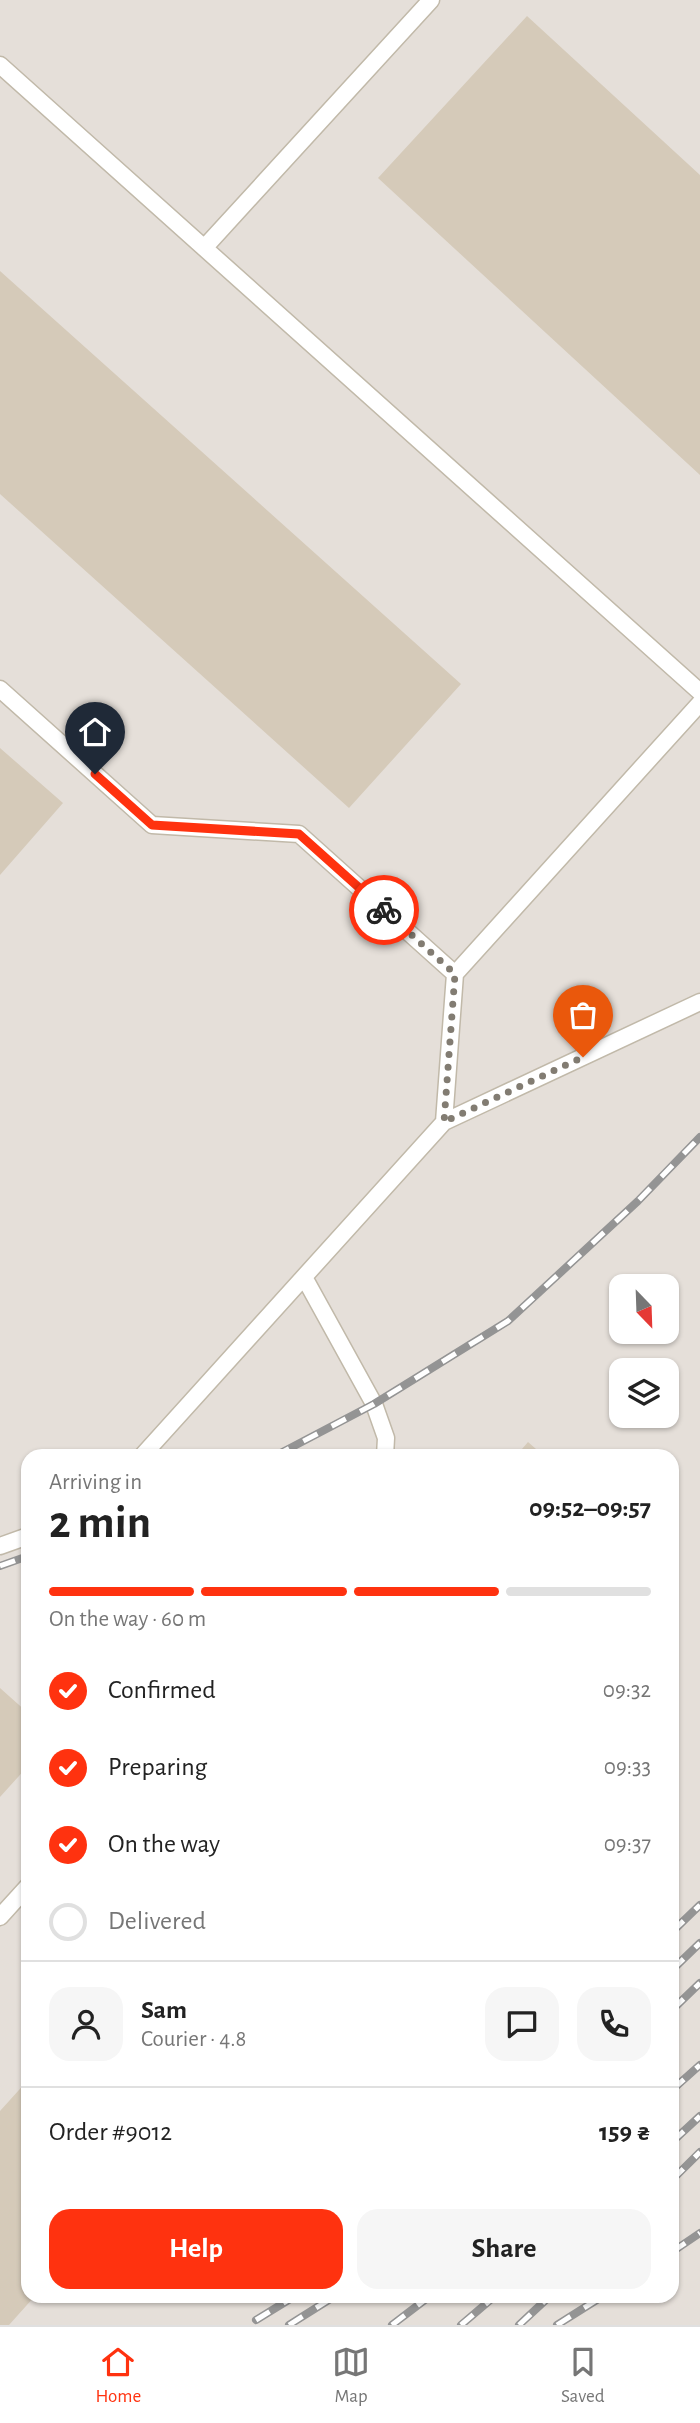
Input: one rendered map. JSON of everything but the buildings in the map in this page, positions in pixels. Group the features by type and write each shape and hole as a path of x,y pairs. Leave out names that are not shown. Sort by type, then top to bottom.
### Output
{"lane":[{"path":"205,247 431,0"},
{"path":"0,65 700,692"},
{"path":"0,689 152,825 299,834 455,974"},
{"path":"444,1122 455,974 700,703"},
{"path":"148,1449 444,1122 700,1002"},
{"path":"304,1277 374,1404 386,1438 385,1449"},
{"path":"0,1546 21,1538"},
{"path":"0,1917 21,1894"}],"shaded area":[{"path":"0,0 700,0 700,2325 0,2325"}],"railway":[{"path":"288,1449 374,1404 508,1321 638,1201 700,1137"},
{"path":"0,1566 21,1558"},
{"path":"679,1925 700,1905"},
{"path":"679,1963 700,1943"},
{"path":"679,2003 700,1983"},
{"path":"679,2084 700,2065"},
{"path":"679,2136 700,2116"},
{"path":"679,2173 700,2152"},
{"path":"679,2247 700,2233"},
{"path":"256,2320 284,2303"},
{"path":"289,2325 324,2303"},
{"path":"392,2325 421,2303"},
{"path":"461,2325 487,2303"},
{"path":"519,2325 543,2303"},
{"path":"557,2325 592,2303"}],"way so far":[{"path":"384,910 455,974 444,1122 583,1057"}],"route":[{"path":"95,774 152,825 299,834 384,910"}]}
